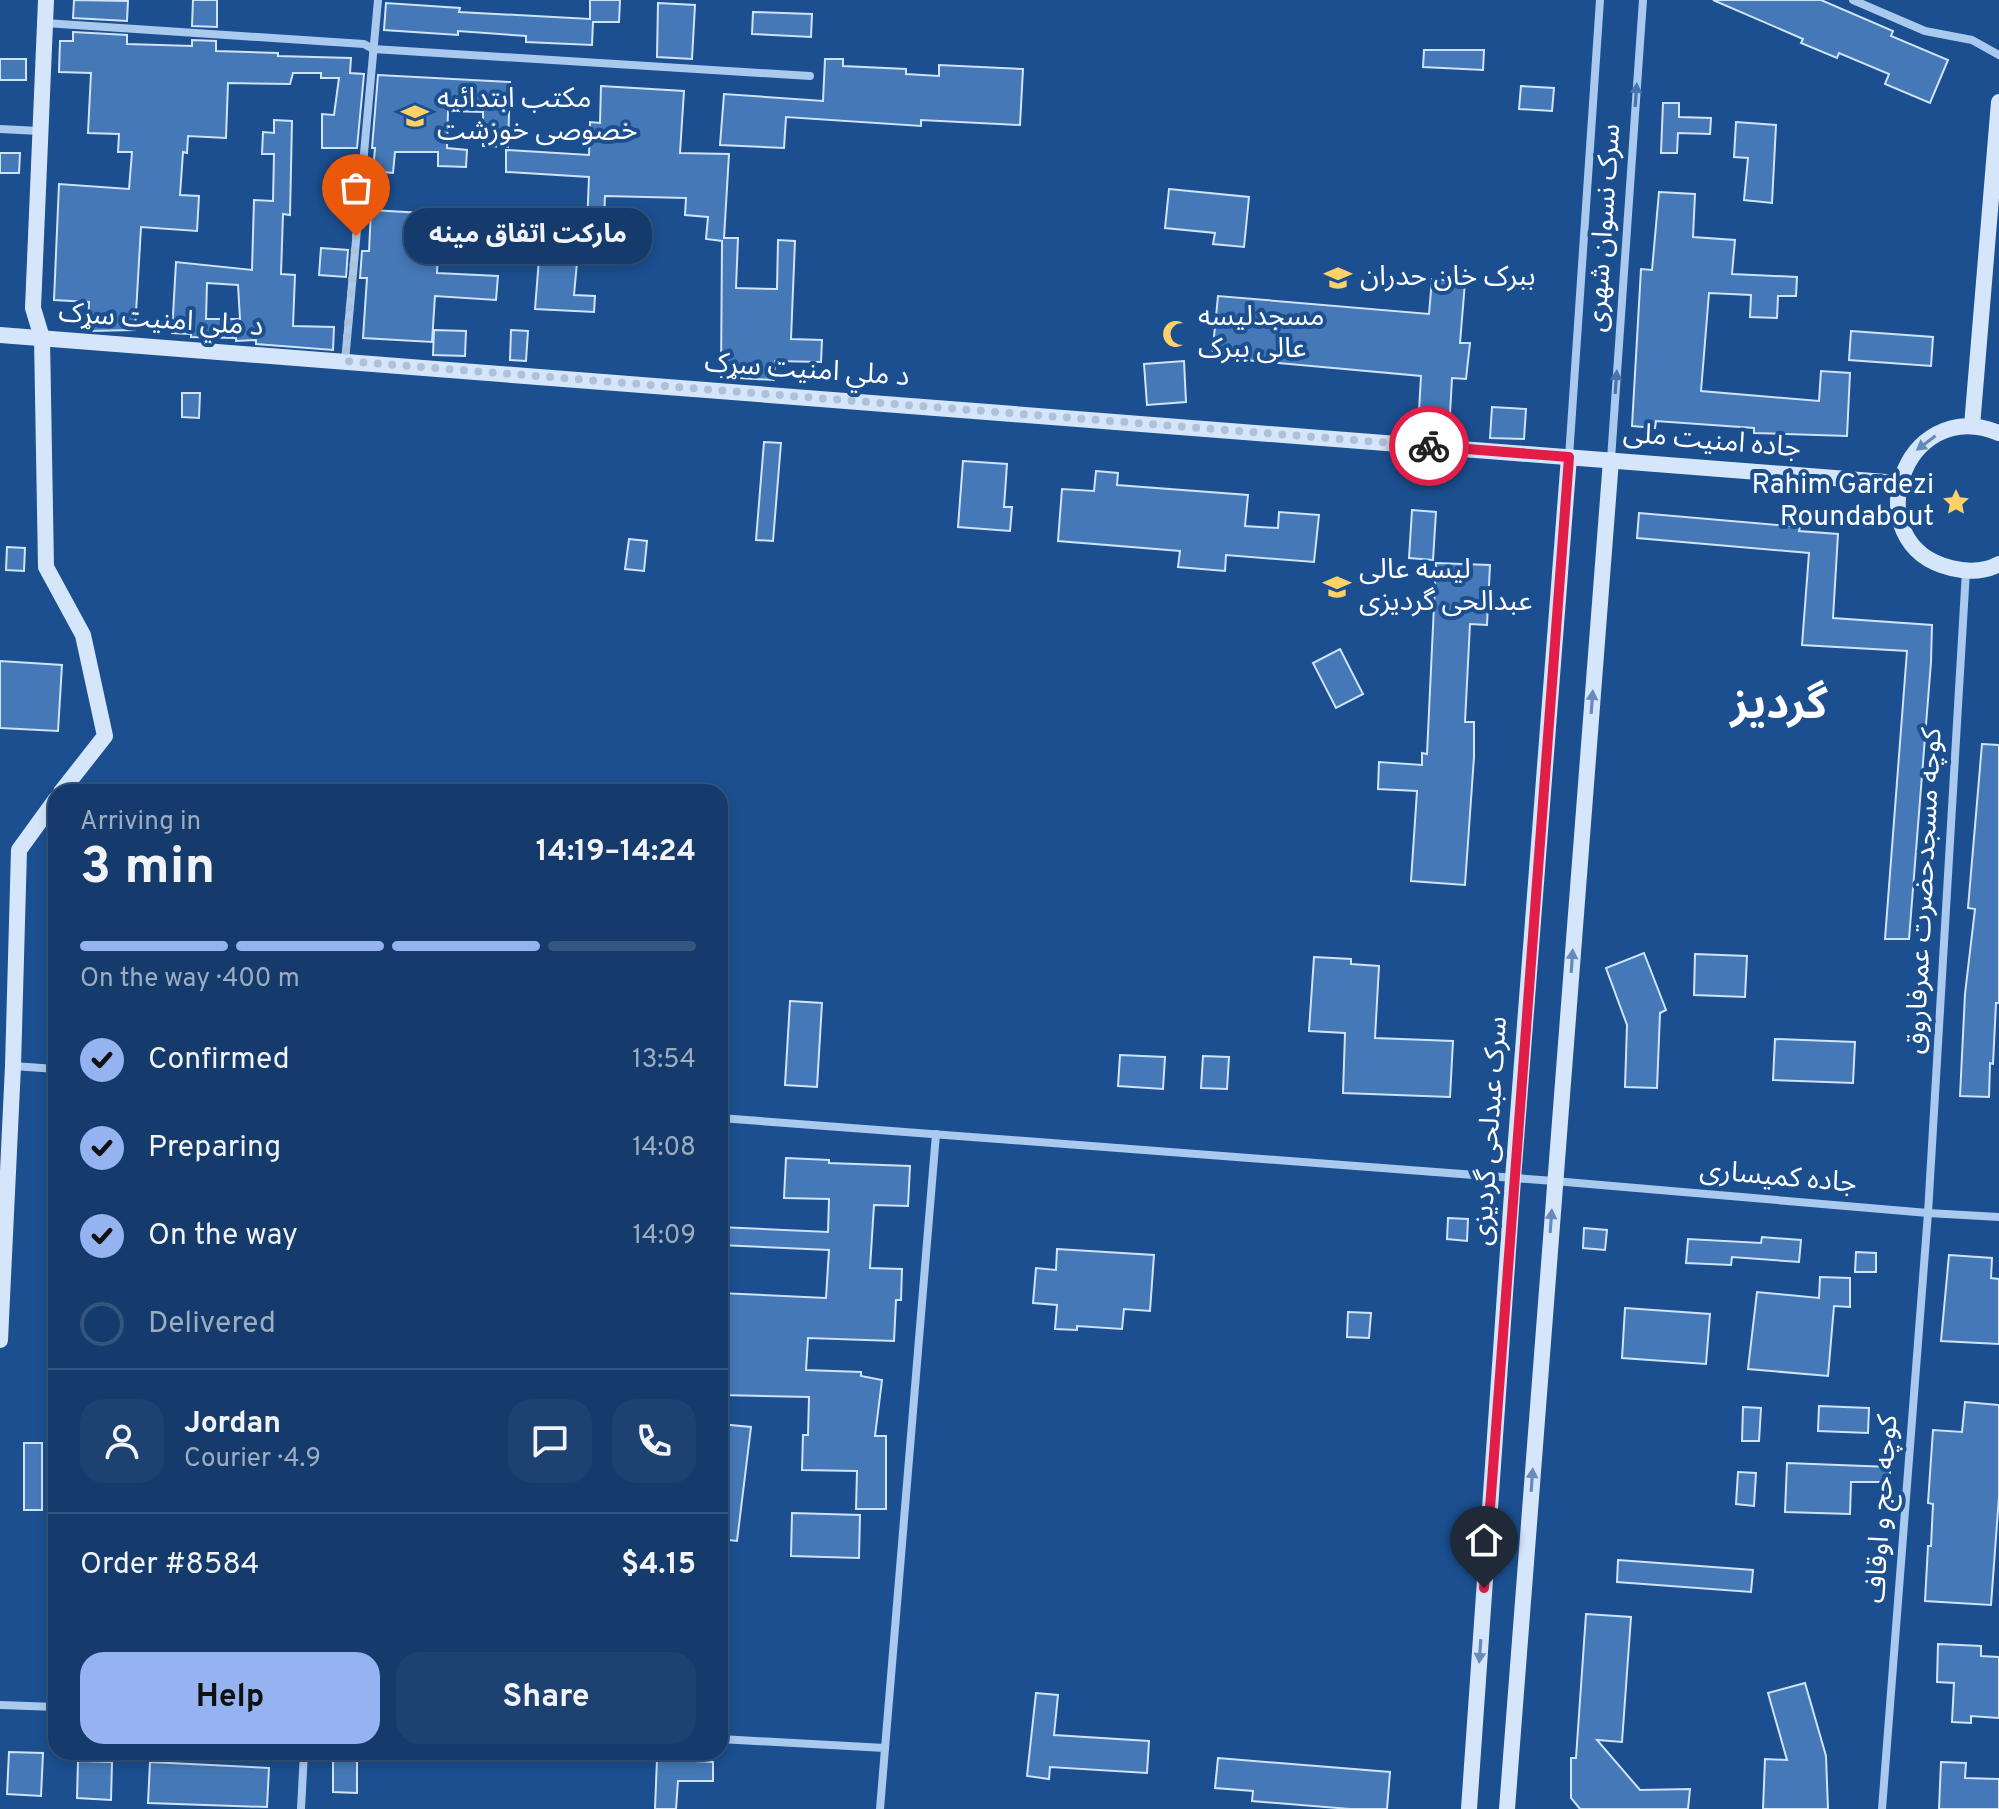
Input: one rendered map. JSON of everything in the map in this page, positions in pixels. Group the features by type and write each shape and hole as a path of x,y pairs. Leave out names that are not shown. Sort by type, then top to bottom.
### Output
{"main road":[{"path":"46,0 33,308 42,338 46,567 83,635 105,736 67,784"},
{"path":"1972,426 1999,102"},
{"name":"د ملي امنیت سړک","path":"0,335 1569,457"},
{"path":"1999,433 1972,426 1947,430 1925,441 1908,460 1898,483 1897,508 1904,532 1920,552 1941,566 1966,571 1992,568 1999,564"},
{"name":"جاده امنیت ملی","path":"1569,457 1898,483"},
{"name":"سرک عبدلحی گردیزی","path":"1469,1809 1513,1179 1569,457"},
{"path":"1507,1809 1611,460"},
{"path":"0,1340 13,1066 7,1035 19,850 48,810"}],"street":[{"path":"345,361 378,0"},
{"name":"سرک نسوان شهری","path":"1569,457 1600,0"},
{"name":"سرک نسوان شهری","path":"1611,460 1643,0"},
{"path":"1853,0 1925,31 1972,40 1999,55"},
{"path":"44,23 364,44 373,49 810,76"},
{"path":"0,129 39,131"},
{"name":"کوچه مسجدحضرت عمرفاروق","path":"1928,1213 1966,571"},
{"path":"13,1066 48,1068"},
{"name":"جاده کمیساری","path":"728,1119 1999,1217"},
{"path":"880,1809 936,1134"},
{"name":"کوچه حج و اوقاف","path":"1882,1809 1928,1213"},
{"path":"0,1705 48,1707"},
{"path":"728,1739 885,1748"},
{"path":"301,1809 304,1760"}],"building":[{"path":"74,0 128,1 127,21 73,18"},
{"path":"193,0 217,0 217,27 192,26"},
{"path":"590,0 620,0 619,22 593,22 592,45 526,42 526,36 458,31 458,35 384,30 386,3 460,8 459,12 590,19"},
{"path":"1713,0 1821,0 1893,31 1891,36 1948,60 1930,103 1885,84 1889,74 1839,53 1837,58 1801,43 1803,39"},
{"path":"658,3 695,5 692,59 657,57"},
{"path":"753,12 812,14 811,37 752,34"},
{"path":"73,32 127,35 127,44 192,46 192,40 216,41 216,51 351,58 350,73 364,74 357,148 322,148 322,114 334,115 339,78 321,78 321,73 293,73 290,84 228,83 226,138 188,136 187,153 183,152 180,195 199,196 197,231 141,227 135,330 88,331 89,302 54,300 59,184 129,189 132,152 118,152 119,134 88,133 91,73 59,72 60,41 73,41"},
{"path":"1424,50 1484,50 1483,70 1423,67"},
{"path":"0,59 26,59 26,80 0,80"},
{"path":"825,59 843,59 843,66 906,69 906,74 939,76 939,65 1023,69 1020,125 921,120 921,126 786,117 784,148 720,145 724,94 823,101"},
{"path":"378,75 510,82 508,147 483,146 483,112 448,111 447,148 467,150 466,167 438,166 438,152 395,152 393,173 373,171"},
{"path":"601,86 684,91 680,153 729,154 724,238 738,238 736,288 777,289 778,240 795,241 791,339 822,340 821,362 775,361 774,380 721,377 722,241 706,239 708,217 685,215 686,198 605,196 603,243 579,241 574,295 595,296 594,312 535,309 542,221 587,225 589,177 506,172 506,150 589,155 590,122 600,123"},
{"path":"1521,86 1554,88 1552,111 1519,109"},
{"path":"1663,103 1679,103 1679,117 1711,118 1710,134 1678,133 1677,153 1661,153"},
{"path":"274,120 292,121 290,215 283,214 281,274 295,275 293,326 334,327 333,350 172,333 176,262 252,270 254,200 273,201 274,154 262,154 263,132 274,133","holes":["207,283 238,285 240,319 206,319"]},
{"path":"1736,122 1776,125 1772,203 1744,200 1748,158 1734,157"},
{"path":"0,153 20,153 19,173 0,173"},
{"path":"1169,189 1249,197 1244,247 1213,244 1215,233 1165,228"},
{"path":"1659,192 1695,194 1693,237 1735,240 1732,274 1797,277 1796,296 1778,296 1777,318 1750,317 1751,295 1709,293 1701,391 1819,401 1821,371 1850,373 1847,436 1754,433 1754,428 1656,421 1655,428 1632,426 1641,269 1652,270"},
{"path":"371,210 440,214 437,273 498,276 496,300 435,296 432,342 363,338 367,278 360,278 362,251 369,251"},
{"path":"321,248 348,250 346,277 319,275"},
{"path":"1432,279 1465,282 1460,343 1470,343 1466,379 1452,378 1450,414 1419,411 1421,376 1212,357 1218,296 1429,314"},
{"path":"434,330 466,331 465,356 433,355"},
{"path":"511,330 528,331 526,361 510,360"},
{"path":"1851,331 1933,337 1931,366 1849,360"},
{"path":"1184,361 1186,402 1147,405 1144,364"},
{"path":"182,393 200,393 199,418 182,417"},
{"path":"1492,407 1526,409 1524,439 1490,438"},
{"path":"764,442 781,443 773,541 756,540"},
{"path":"963,461 1007,464 1004,507 1012,507 1010,531 958,527"},
{"path":"1096,471 1118,473 1117,485 1248,495 1245,526 1278,528 1279,512 1319,515 1314,562 1226,555 1225,571 1178,567 1180,551 1058,541 1062,489 1094,491"},
{"path":"1412,510 1436,512 1433,560 1409,558"},
{"path":"1639,513 1800,527 1799,531 1838,534 1833,618 1932,625 1909,939 1885,939 1907,651 1802,645 1809,553 1637,538"},
{"path":"629,539 647,541 644,571 625,569"},
{"path":"7,547 25,548 24,571 6,570"},
{"path":"1436,563 1490,565 1487,625 1470,624 1465,722 1474,722 1474,757 1465,885 1411,881 1417,791 1378,789 1379,762 1422,765 1422,753 1427,754"},
{"path":"1340,649 1363,694 1336,708 1313,663"},
{"path":"0,661 62,665 58,731 0,728"},
{"path":"1982,744 1999,745 1999,1003 1996,1003 1989,1097 1960,1096 1965,994 1975,909 1968,908"},
{"path":"1644,953 1666,1010 1660,1013 1657,1088 1625,1087 1627,1025 1606,968"},
{"path":"1695,954 1747,956 1745,997 1694,995"},
{"path":"1314,957 1351,959 1351,964 1379,966 1375,1038 1453,1041 1450,1097 1343,1093 1345,1033 1309,1031"},
{"path":"790,1001 822,1003 817,1087 785,1085"},
{"path":"1775,1039 1855,1042 1853,1083 1773,1080"},
{"path":"1120,1055 1165,1057 1163,1089 1118,1086"},
{"path":"1203,1056 1229,1057 1227,1089 1201,1088"},
{"path":"786,1158 910,1166 908,1206 874,1205 870,1268 902,1269 901,1300 896,1300 894,1341 808,1338 806,1370 861,1372 861,1376 882,1380 875,1436 886,1436 886,1509 856,1509 857,1471 802,1470 803,1435 808,1435 809,1397 728,1395 728,1293 826,1298 829,1250 728,1245 728,1227 828,1232 829,1199 784,1198"},
{"path":"1448,1218 1468,1219 1467,1241 1447,1239"},
{"path":"1584,1228 1607,1230 1605,1250 1583,1248"},
{"path":"1762,1237 1801,1240 1799,1262 1732,1257 1731,1265 1686,1263 1688,1239 1761,1243"},
{"path":"1057,1249 1154,1255 1150,1311 1124,1309 1122,1329 1077,1326 1077,1330 1055,1329 1057,1305 1033,1303 1036,1268 1056,1270"},
{"path":"1856,1252 1876,1253 1876,1272 1855,1272"},
{"path":"1949,1255 1992,1258 1991,1278 1999,1279 1999,1344 1941,1341"},
{"path":"1820,1277 1850,1278 1850,1307 1834,1306 1828,1376 1748,1369 1757,1292 1819,1298"},
{"path":"1625,1308 1710,1314 1706,1364 1622,1358"},
{"path":"1348,1312 1371,1313 1369,1338 1347,1337"},
{"path":"1965,1402 1999,1405 1999,1496 1991,1605 1925,1601 1933,1504 1928,1503 1933,1430 1962,1432"},
{"path":"1819,1406 1869,1408 1868,1433 1818,1431"},
{"path":"1743,1407 1761,1408 1759,1441 1742,1441"},
{"path":"728,1425 751,1427 737,1541 728,1540"},
{"path":"24,1443 42,1443 42,1510 24,1510"},
{"path":"1787,1463 1890,1467 1890,1482 1851,1482 1850,1514 1785,1512"},
{"path":"1738,1472 1756,1473 1754,1506 1736,1504"},
{"path":"792,1513 860,1515 859,1558 791,1556"},
{"path":"1618,1560 1753,1570 1751,1592 1617,1582"},
{"path":"1586,1614 1631,1617 1622,1742 1597,1740 1640,1790 1690,1789 1688,1809 1580,1809 1571,1798 1571,1758 1576,1758"},
{"path":"1938,1644 1981,1646 1981,1656 1999,1657 1999,1718 1971,1716 1971,1723 1952,1722 1954,1683 1937,1682"},
{"path":"1805,1683 1826,1756 1828,1809 1763,1809 1765,1759 1787,1760 1768,1693"},
{"path":"1036,1693 1058,1695 1054,1735 1149,1741 1147,1773 1050,1767 1049,1779 1027,1776"},
{"path":"9,1752 43,1753 41,1796 7,1794"},
{"path":"1218,1758 1390,1772 1387,1809 1252,1801 1253,1791 1215,1788"},
{"path":"333,1760 357,1760 357,1793 333,1792"},
{"path":"657,1760 713,1762 713,1781 678,1781 676,1809 655,1809"},
{"path":"78,1761 112,1762 111,1800 77,1798"},
{"path":"150,1762 269,1768 267,1807 148,1803"},
{"path":"1941,1762 1966,1763 1965,1778 1999,1779 1999,1809 1939,1809"}],"way so far":[{"path":"356,236 345,361 1429,446"}],"place":[{"name":"مکتب ابتدائیه خصوصی خوزشت","path":"415,116"},
{"name":"مارکت اتفاق مینه","path":"356,236"},
{"name":"ببرک خان حدران","path":"1338,278"},
{"name":"مسجدلیسه عالی ببرک","path":"1176,334"},
{"name":"Rahim Gardezi Roundabout","path":"1956,502"},
{"name":"لیسه عالی عبدالحی گردیزی","path":"1337,587"}],"district":[{"name":"گردیز","path":"1779,707"}],"route":[{"path":"1429,446 1569,457 1484,1588"}]}
